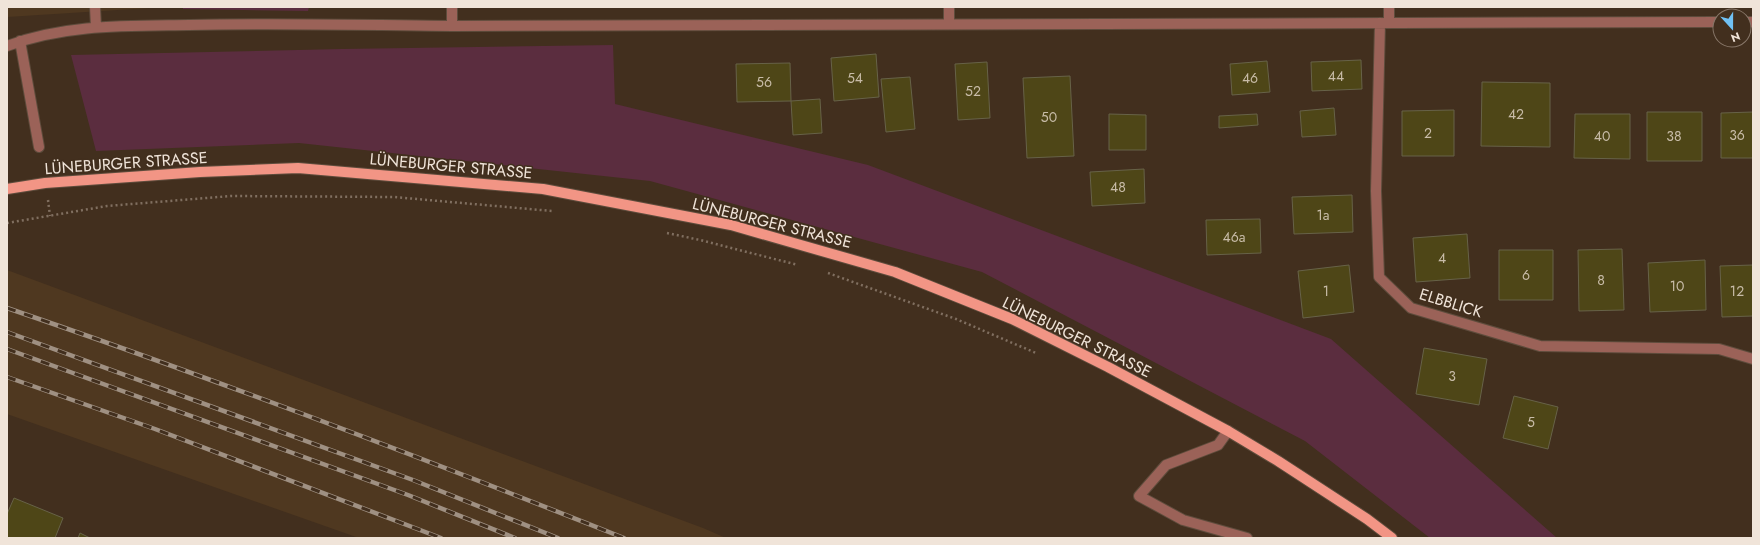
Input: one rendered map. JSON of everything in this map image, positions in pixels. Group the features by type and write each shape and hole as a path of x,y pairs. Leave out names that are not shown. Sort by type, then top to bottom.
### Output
{"main road":[{"name":"LÜNEBURGER STRASSE","path":"7,189 45,183 200,172 298,168 543,190 731,225 895,272 1012,319 1108,367 1228,431 1278,461 1367,519 1392,538"}],"street":[{"path":"96,7 96,27"},
{"path":"452,7 452,26"},
{"path":"949,7 950,24"},
{"name":"ELBBLICK","path":"1389,7 1385,23 1376,191 1379,277 1411,308 1540,346 1720,349 1753,359"},
{"path":"7,46 20,41 53,33 96,27 267,24 452,26 1712,22"},
{"path":"20,41 39,147"},
{"path":"1228,431 1218,445 1166,465 1139,496 1182,520 1246,538"}],"path":[{"path":"7,223 107,206 231,196 394,197 553,211"},
{"path":"662,232 700,240 805,267"},
{"path":"820,271 956,319 1043,356"}],"shaded area":[{"path":"7,7 165,7 7,17"},
{"path":"183,7 309,7 308,11 183,9"},
{"path":"613,45 615,104 868,165 1331,339 1557,538 1430,538 1305,441 982,272 650,181 299,143 96,151 71,55"},
{"path":"7,270 703,528 726,538 359,538 7,414"}],"building":[{"path":"876,54 879,97 834,101 831,58"},
{"path":"1361,60 1362,89 1312,91 1311,62"},
{"path":"1267,61 1270,92 1232,95 1230,64"},
{"path":"987,62 990,118 958,120 955,64"},
{"path":"790,63 791,101 737,102 736,64"},
{"path":"1070,76 1074,156 1027,158 1023,78"},
{"path":"910,77 915,129 886,132 881,79"},
{"path":"1482,82 1550,83 1550,147 1481,146"},
{"path":"820,99 822,133 793,135 791,101"},
{"path":"1334,108 1336,135 1302,137 1300,111"},
{"path":"1454,110 1454,156 1402,156 1402,111"},
{"path":"1647,112 1702,112 1702,161 1647,161"},
{"path":"1753,112 1753,158 1721,158 1721,113"},
{"path":"1109,114 1146,115 1146,150 1109,150"},
{"path":"1257,114 1258,125 1219,128 1219,116"},
{"path":"1575,114 1630,114 1630,159 1574,158"},
{"path":"1144,169 1145,203 1092,206 1090,172"},
{"path":"1352,195 1353,232 1294,234 1292,197"},
{"path":"1260,219 1261,253 1207,255 1206,220"},
{"path":"1467,234 1470,278 1416,282 1413,238"},
{"path":"1622,249 1624,310 1579,311 1578,250"},
{"path":"1499,250 1553,250 1553,300 1499,300"},
{"path":"1705,260 1706,310 1650,312 1648,263"},
{"path":"1349,265 1354,312 1303,318 1298,271"},
{"path":"1753,265 1753,316 1722,317 1720,266"},
{"path":"1424,348 1487,359 1479,405 1416,394"},
{"path":"1514,396 1558,407 1548,449 1503,438"},
{"path":"14,498 63,518 55,538 7,538 7,514"},
{"path":"80,533 90,538 78,538"}],"railway":[{"path":"7,308 162,362 317,419 624,538"},
{"path":"7,332 413,480 558,538"},
{"path":"7,349 408,495 515,538"},
{"path":"7,377 155,429 441,538"}]}
